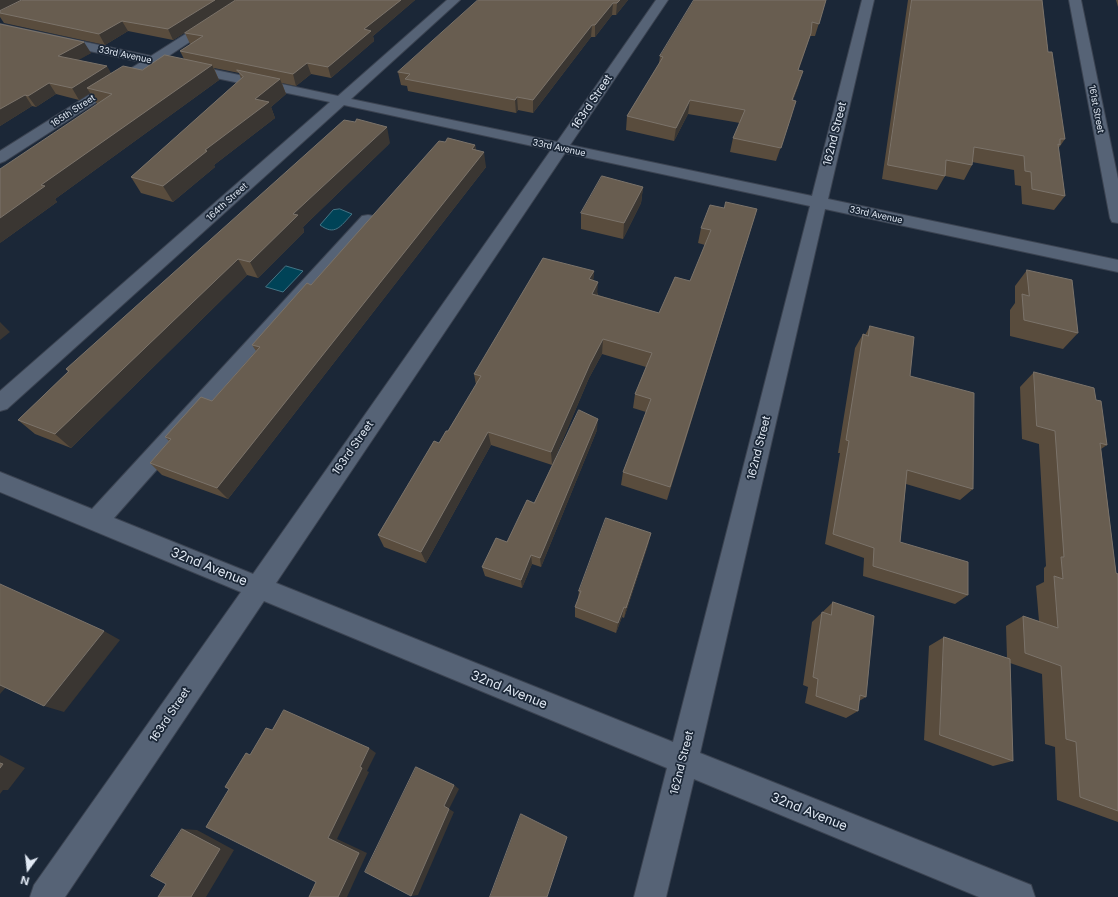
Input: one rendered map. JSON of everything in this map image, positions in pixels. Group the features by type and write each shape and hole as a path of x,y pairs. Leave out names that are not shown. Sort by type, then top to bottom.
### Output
{"street":[{"name":"165th Street","path":"0,158 247,0"},
{"name":"164th Street","path":"0,403 454,0"},
{"name":"163rd Street","path":"46,897 258,586 662,0"},
{"name":"162nd Street","path":"650,897 868,0"},
{"name":"161st Street","path":"1075,0 1118,218"},
{"name":"33rd Avenue","path":"0,28 1118,266"},
{"path":"96,521 368,220"},
{"name":"32nd Avenue","path":"0,482 1019,897"}],"water":[{"path":"340,209 352,214 341,226 334,230 330,230 320,225 333,210"},
{"path":"286,266 303,271 283,292 266,287"}],"building":[{"path":"22,0 215,0 168,29 122,21 99,34 0,13 0,11"},
{"path":"236,0 401,0 364,29 371,31 328,67 307,63 293,74 180,51 203,36 185,33"},
{"path":"478,0 620,0 617,3 613,3 595,25 592,25 533,100 517,97 515,100 405,79 410,74 398,72"},
{"path":"694,0 826,0 819,24 812,22 811,33 798,70 803,71 792,100 796,101 781,148 733,138 745,110 690,100 676,128 627,116 663,57 660,56"},
{"path":"912,0 1042,0 1048,52 1052,52 1065,139 1060,139 1060,145 1058,144 1065,196 1032,189 1031,172 1025,171 1024,156 974,147 972,165 946,160 945,176 888,165"},
{"path":"0,24 84,42 58,56 107,66 72,88 49,83 28,96 25,95 0,109"},
{"path":"165,55 212,65 41,185 45,186 0,218 0,169 112,94 87,88 123,66 142,70"},
{"path":"237,70 280,79 255,99 269,102 205,150 207,151 163,186 131,177 243,77"},
{"path":"357,119 387,127 293,214 298,215 250,262 238,259 55,434 18,420 69,371 66,369 344,120 355,122"},
{"path":"448,138 475,145 472,149 484,152 217,488 150,463 171,439 165,437 201,397 212,401 260,347 252,345 307,283 311,285 439,141 445,142"},
{"path":"602,176 643,187 624,223 581,213"},
{"path":"726,202 757,209 670,487 623,472 651,399 635,394 652,353 603,339 590,364 551,452 488,432 421,552 378,535 434,441 439,443 446,431 448,431 481,376 474,374 543,258 594,271 589,279 598,282 592,294 659,313 675,277 690,281 711,230 701,228 710,205 724,208"},
{"path":"1027,270 1072,280 1078,333 1024,320 1022,294 1029,296"},
{"path":"870,326 914,337 910,376 974,393 973,489 907,470 900,542 968,562 968,595 873,566 874,548 833,534 849,441 846,440 863,334 868,336"},
{"path":"1034,372 1094,388 1096,400 1101,401 1107,445 1100,443 1116,573 1118,574 1118,811 1080,797 1076,742 1066,739 1061,666 1025,653 1023,616 1058,628 1054,576 1063,579 1061,557 1064,557 1055,431 1037,426"},
{"path":"579,410 598,419 540,558 531,555 521,580 482,567 496,538 507,542 527,500 534,503"},
{"path":"606,518 651,533 626,608 624,607 618,623 575,607 581,591 579,591"},
{"path":"0,584 104,631 44,706 0,685"},
{"path":"833,602 874,616 866,697 860,695 858,711 816,696 818,679 813,677 822,612 831,615"},
{"path":"944,637 1010,659 1013,761 940,735"},
{"path":"284,710 369,748 360,767 362,768 328,838 359,853 338,897 309,897 316,882 206,827 229,789 225,787 246,753 250,755 266,728 272,730"},
{"path":"416,767 454,785 444,806 449,809 411,896 365,872"},
{"path":"521,814 567,837 547,897 490,897"},
{"path":"182,829 220,849 191,897 158,897 166,884 151,876"}]}
